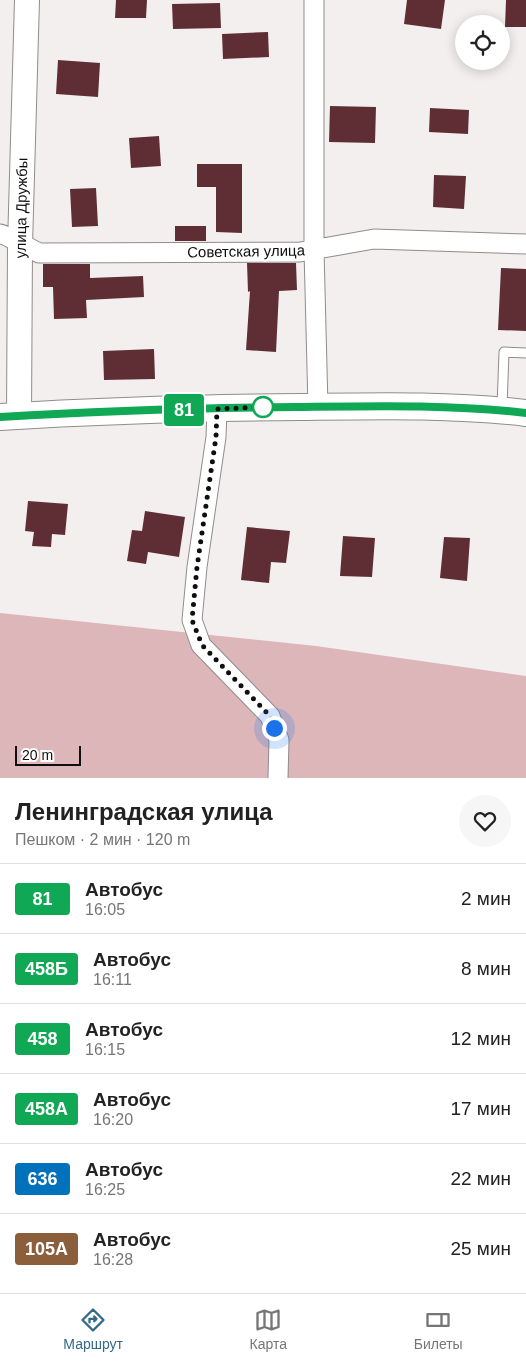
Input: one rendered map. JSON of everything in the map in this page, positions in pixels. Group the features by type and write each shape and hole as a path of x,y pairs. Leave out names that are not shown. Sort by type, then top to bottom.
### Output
{"main road":[{"path":"9,416 318,407 514,412"}],"street":[{"name":"улица Дружбы","path":"9,416 10,239 27,0"},
{"path":"314,0 314,250 318,407"},
{"name":"Советская улица","path":"10,239 39,253 300,252 374,239 526,244"},
{"path":"217,409 216,437 197,567 192,620 202,645 270,716 278,740 278,778"}],"lane":[{"path":"514,412 504,352 526,353"}],"shaded area":[{"path":"0,613 316,646 526,676 526,778 0,778"}],"building":[{"path":"116,0 147,0 146,18 115,18"},
{"path":"407,0 445,0 441,29 404,24"},
{"path":"506,0 526,0 526,27 510,27 510,15 505,15"},
{"path":"220,3 221,28 173,29 172,4"},
{"path":"268,32 269,57 223,59 222,34"},
{"path":"58,60 100,63 98,97 56,94"},
{"path":"330,106 376,107 375,143 329,142"},
{"path":"430,108 469,110 468,134 429,132"},
{"path":"159,136 161,166 131,168 129,138"},
{"path":"197,164 242,164 242,233 216,232 216,187 197,187"},
{"path":"434,175 466,176 464,209 433,207"},
{"path":"96,188 98,226 72,227 70,189"},
{"path":"175,226 206,226 206,241 175,241"},
{"path":"247,263 296,263 297,290 279,291 276,352 246,350 250,291 248,292"},
{"path":"43,264 90,264 90,278 143,276 144,297 86,300 87,318 54,319 53,287 43,287"},
{"path":"501,268 526,269 526,331 498,330"},
{"path":"154,349 155,379 104,380 103,351"},
{"path":"28,501 68,504 65,535 52,534 51,547 32,546 34,532 25,531"},
{"path":"145,511 185,517 179,557 148,552 146,564 127,561 132,530 142,531"},
{"path":"247,527 290,531 286,563 271,562 269,583 241,580"},
{"path":"343,536 375,538 372,577 340,576"},
{"path":"444,537 470,538 467,581 440,578"}],"bus line":[{"name":"81","path":"0,417 263,407 370,406 502,410 526,413"}],"route":[{"path":"263,407 217,409 216,437 197,567 192,620 202,645 270,716 274,728"}]}
